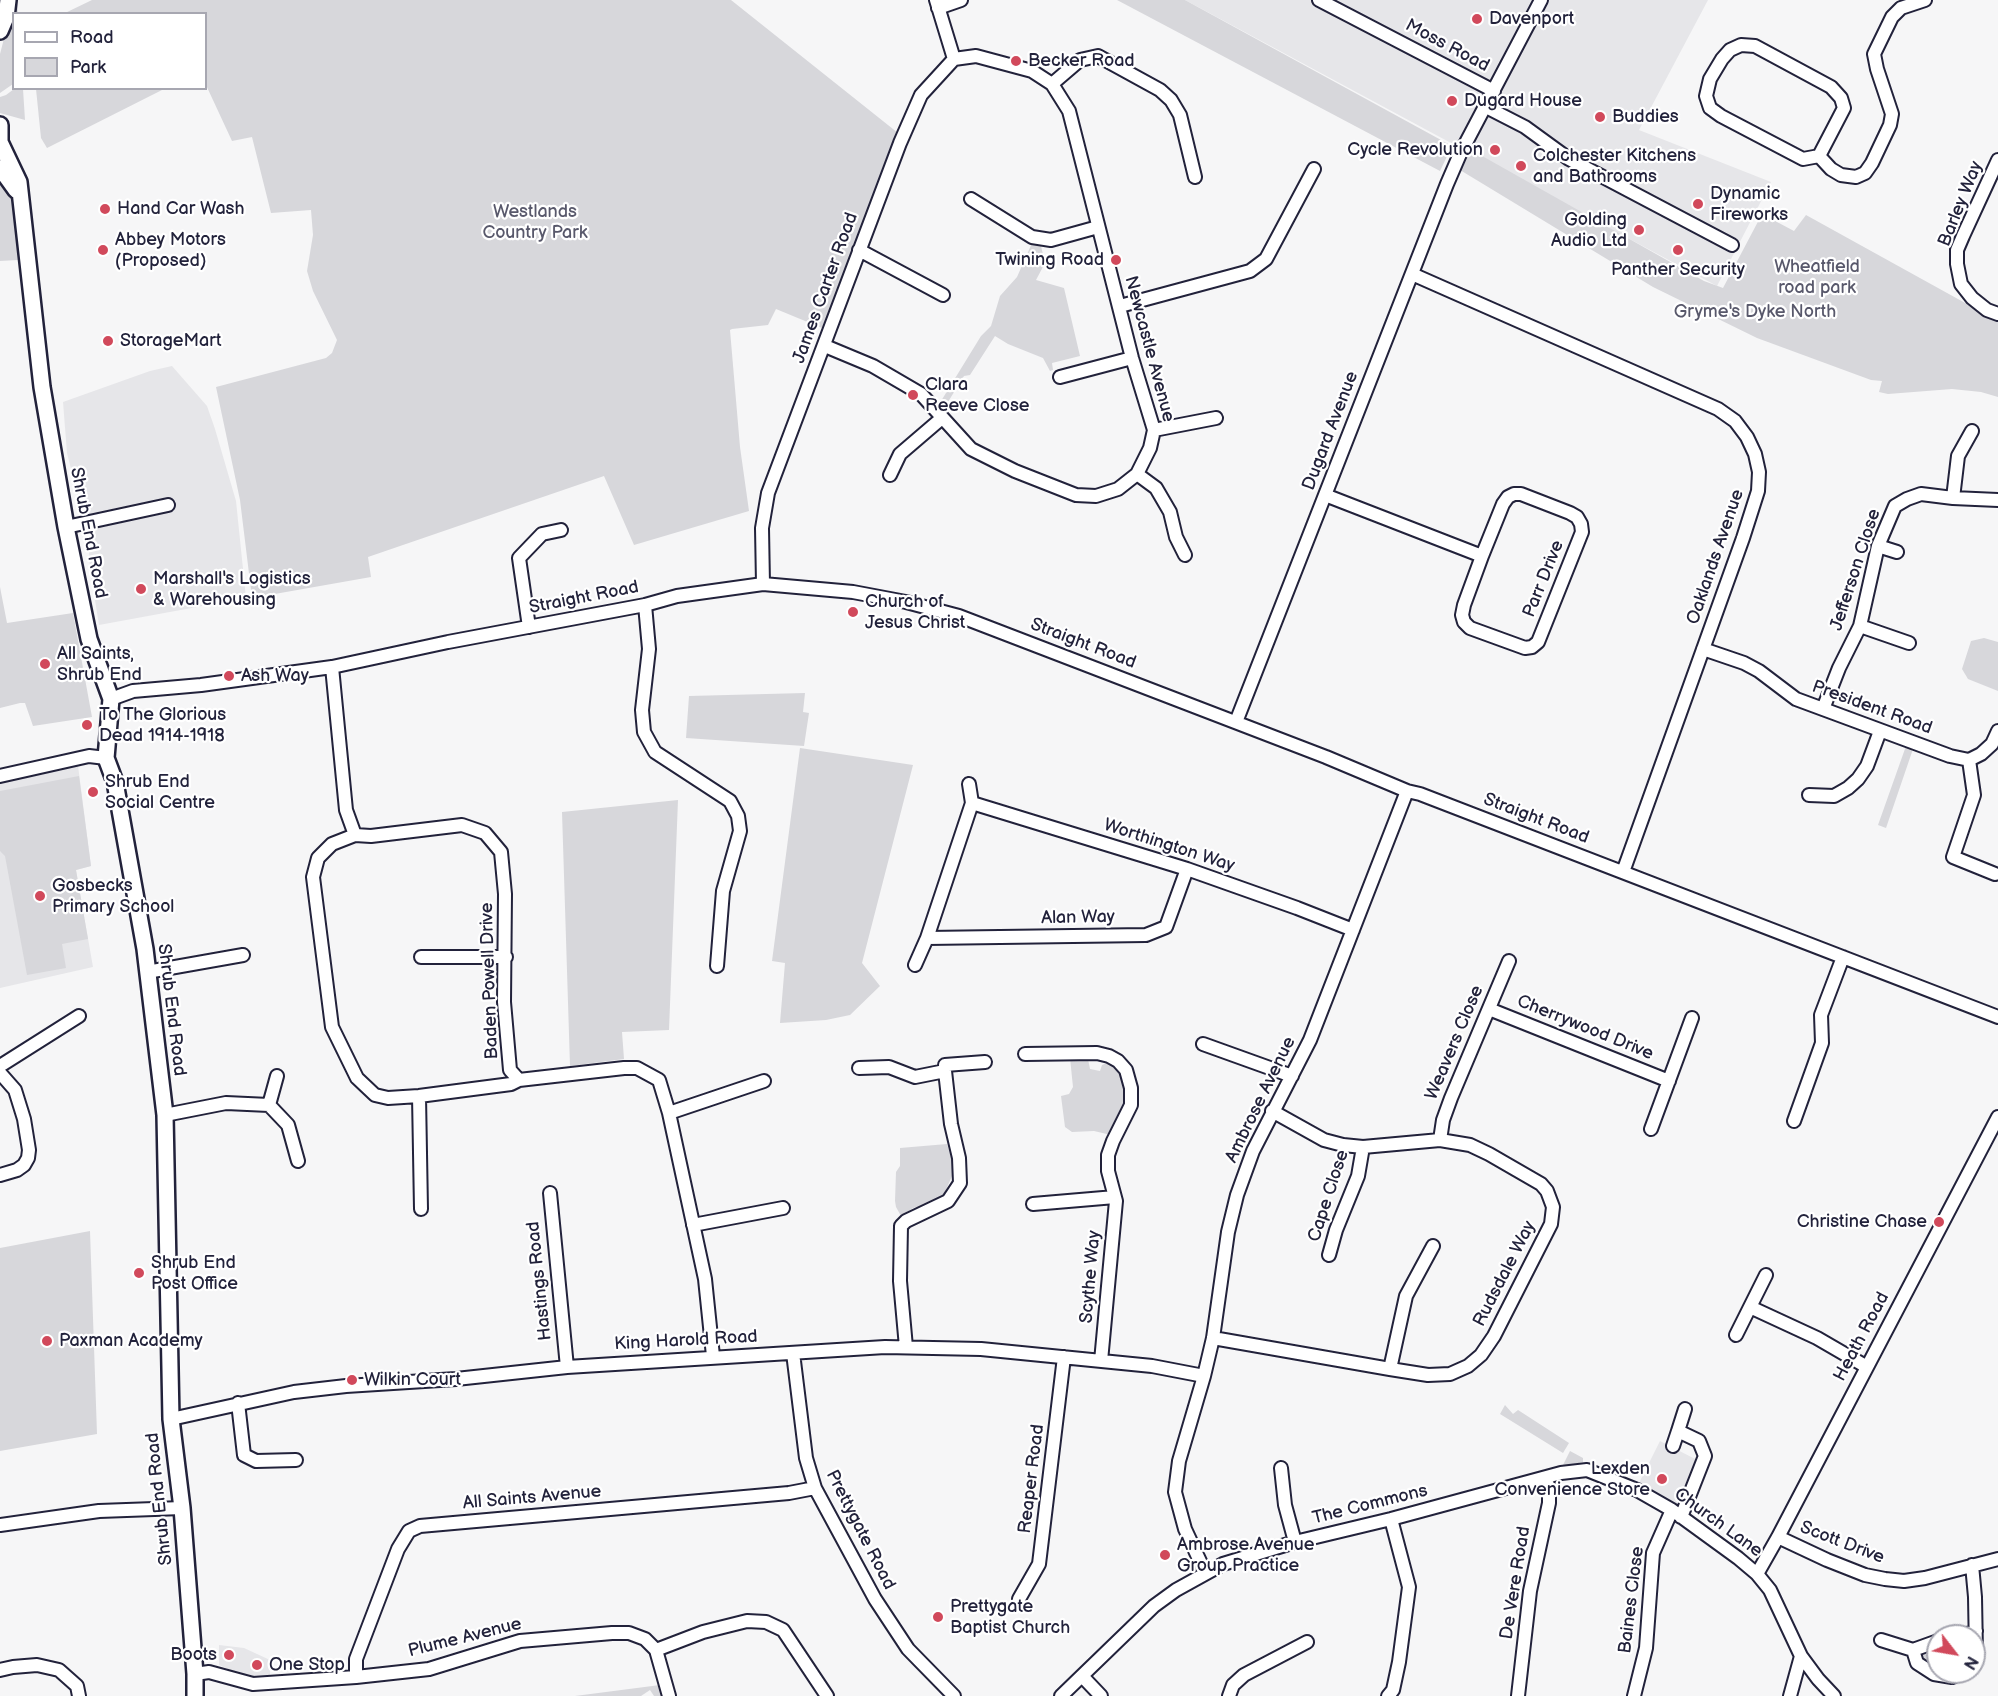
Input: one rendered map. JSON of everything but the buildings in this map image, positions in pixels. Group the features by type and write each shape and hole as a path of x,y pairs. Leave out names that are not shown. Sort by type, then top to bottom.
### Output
{"main road":[{"path":"0,31 6,16 8,0"},
{"path":"0,125 0,142"},
{"name":"Shrub End Road","path":"0,142 19,182 42,387 66,527 89,639 111,699 106,758 115,782 145,949 165,1115 171,1419 182,1508 195,1696"},
{"name":"Shrub End Road","path":"0,168 21,197"}],"street":[{"path":"954,59 937,4 961,0"},
{"name":"Moss Road","path":"1319,0 1494,91"},
{"name":"Dugard Avenue","path":"1236,722 1460,154 1541,0"},
{"path":"1819,156 1831,169 1841,175 1856,177 1865,173 1872,163 1890,125 1892,114 1876,69 1874,54 1892,17 1901,8 1925,0"},
{"path":"1742,45 1755,46 1832,87 1841,98 1844,108 1819,156 1803,159 1710,108 1706,96 1710,79 1730,50 1742,45"},
{"name":"Newcastle Avenue","path":"825,346 873,366 921,394 971,449 1015,471 1076,495 1096,496 1118,489 1137,474 1150,448 1154,430 1132,358 1070,111 1052,84 1032,71 976,56 954,59"},
{"path":"1052,84 1080,60 1098,56 1160,90 1171,100 1180,115 1195,177"},
{"name":"James Carter Road","path":"764,584 762,528 768,493 900,143 921,95 954,59"},
{"path":"1486,107 1525,127 1569,159 1732,245"},
{"name":"Barley Way","path":"1998,160 1957,250 1961,284 1972,298 1988,310 1998,314"},
{"path":"1120,306 1250,271 1266,259 1314,169"},
{"path":"971,199 1032,237 1051,240 1098,227"},
{"path":"859,250 944,295"},
{"name":"Oaklands Avenue","path":"1412,274 1718,409 1735,421 1747,437 1755,454 1759,472 1758,491 1623,872"},
{"path":"1060,376 1132,358"},
{"path":"890,475 900,454 942,418"},
{"path":"1154,430 1216,418"},
{"path":"1953,498 1958,456 1972,431"},
{"path":"1137,474 1156,488 1170,512 1176,537 1185,555"},
{"name":"Parr Drive","path":"1514,494 1521,494 1570,513 1577,517 1581,524 1582,532 1538,642 1532,648 1525,648 1480,632 1470,628 1464,622 1462,615 1464,605 1482,556 1503,504 1508,497 1514,494"},
{"name":"Jefferson Close","path":"1823,709 1839,668 1860,626 1878,546 1895,506 1921,494 1998,500"},
{"path":"1325,495 1482,556"},
{"path":"66,527 168,505"},
{"path":"529,627 519,558 542,534 561,530"},
{"path":"1878,546 1897,552"},
{"name":"Straight Road","path":"111,699 133,691 201,685 332,667 448,642 645,605 677,596 764,584 853,592 906,602 959,616 1326,757 1407,791 1420,794 1998,1017"},
{"path":"645,605 649,649 642,710 644,732 655,752 730,801 738,816 740,831 723,891 717,966"},
{"path":"1860,626 1909,643"},
{"name":"President Road","path":"1703,650 1759,670 1796,699 1950,756 1969,760"},
{"path":"332,667 346,810 355,835 332,844 318,858 313,877 332,1027 357,1078 375,1095 388,1098 419,1096 511,1084 519,1080"},
{"path":"1809,795 1834,796 1858,779 1867,766 1880,731"},
{"path":"1995,874 1953,857 1974,795 1969,760 1981,754 1992,744 1998,731"},
{"path":"0,776 89,756 106,758"},
{"path":"915,965 927,938 972,802 969,784"},
{"name":"Ambrose Avenue","path":"1205,1572 1184,1527 1175,1492 1179,1461 1213,1338 1228,1232 1237,1195 1252,1151 1310,1040 1407,791"},
{"name":"Worthington Way","path":"972,802 1187,869 1353,930"},
{"name":"Baden Powell Drive","path":"355,835 371,836 462,825 485,833 501,852 505,894 504,1002 510,1070 519,1080 624,1068 637,1068 658,1080 669,1113 705,1279 713,1356"},
{"name":"Alan Way","path":"927,938 1146,935 1166,927 1187,869"},
{"path":"147,972 243,955"},
{"path":"421,957 506,957"},
{"path":"1794,1121 1822,1043 1821,1015 1843,957"},
{"name":"Weavers Close","path":"1440,1140 1443,1120 1451,1098 1509,961"},
{"name":"Cherrywood Drive","path":"1488,1009 1669,1081"},
{"path":"0,1066 79,1016"},
{"name":"Cherrywood Drive","path":"1651,1129 1692,1018"},
{"path":"1203,1044 1292,1076"},
{"name":"Scythe Way","path":"1025,1054 1097,1053 1118,1061 1125,1070 1131,1088 1131,1104 1108,1155 1108,1171 1115,1197 1101,1361"},
{"path":"859,1068 889,1066 915,1077 945,1065 985,1062"},
{"path":"906,1347 900,1281 901,1226 906,1221 948,1201 960,1183 959,1158 951,1124 945,1065"},
{"path":"0,1073 15,1090 24,1119 29,1150 24,1165 17,1170 0,1175"},
{"path":"269,1105 277,1076"},
{"path":"669,1113 765,1081"},
{"path":"419,1096 421,1209"},
{"path":"165,1115 226,1103 269,1105 288,1125 298,1161"},
{"name":"Rudsdale Way","path":"1213,1338 1428,1375 1450,1374 1468,1366 1481,1355 1494,1336 1551,1224 1553,1207 1547,1191 1541,1184 1470,1145 1440,1140 1363,1147 1343,1145 1324,1140 1272,1111"},
{"name":"Heath Road","path":"1757,1574 1998,1117"},
{"name":"Cape Close","path":"1329,1255 1336,1230 1358,1176 1363,1147"},
{"name":"Hastings Road","path":"550,1193 567,1367"},
{"path":"1033,1204 1115,1197"},
{"path":"693,1225 783,1208"},
{"path":"1390,1369 1406,1296 1433,1246"},
{"path":"1736,1335 1766,1275"},
{"path":"1750,1307 1817,1338 1867,1368"},
{"name":"King Harold Road","path":"171,1419 294,1392 346,1386 713,1356 906,1347 981,1349 1064,1357 1152,1366 1204,1376"},
{"name":"Prettygate Road","path":"793,1353 806,1458 814,1488 875,1599 908,1649 954,1696"},
{"name":"Reaper Road","path":"1019,1599 1039,1564 1064,1357"},
{"path":"238,1403 244,1455 256,1461 296,1460"},
{"path":"1673,1446 1685,1409"},
{"name":"Baines Close","path":"1634,1696 1646,1648 1653,1553 1677,1514 1705,1456 1699,1441 1678,1431"},
{"path":"1281,1468 1285,1505 1295,1542"},
{"name":"The Commons","path":"1061,1696 1154,1606 1205,1572 1223,1564 1295,1542 1391,1519 1561,1473 1591,1471"},
{"name":"Church Lane","path":"1591,1471 1637,1490 1677,1514 1757,1574 1770,1590 1802,1656 1818,1679 1834,1696"},
{"name":"De Vere Road","path":"1518,1696 1530,1591 1549,1503 1546,1477"},
{"name":"All Saints Avenue","path":"356,1677 356,1659 398,1549 410,1532 420,1526 777,1494 814,1488"},
{"path":"0,1525 99,1511 182,1508"},
{"path":"1389,1696 1393,1690 1399,1662 1408,1587 1391,1519"},
{"name":"Scott Drive","path":"1778,1537 1865,1575 1904,1581 1925,1578 1998,1559"},
{"path":"1972,1565 1976,1624"},
{"path":"669,1696 656,1650 703,1632 747,1622 766,1622 783,1630 826,1696"},
{"name":"Plume Avenue","path":"195,1674 209,1672 253,1684 356,1677 429,1669 520,1641 612,1632 629,1633 645,1639 656,1650"},
{"path":"1881,1640 1913,1650 1926,1645"},
{"path":"1229,1696 1233,1685 1244,1675 1307,1642"},
{"path":"1913,1650 1917,1663 1926,1669"},
{"path":"1790,1696 1802,1656"},
{"path":"0,1671 12,1666 37,1665 58,1670 77,1686 79,1696"},
{"path":"1082,1676 1101,1696"}],"shaded area":[{"path":"1185,0 1708,0 1639,130 1771,182 1717,286"},
{"path":"172,366 207,406 215,429 236,501 246,598 99,625 90,569 88,537 67,453 63,402 150,371"},
{"name":"Gosbecks Primary School","path":"77,758 91,866 76,870 93,967 0,988 0,777"},
{"path":"1660,1441 1701,1462 1688,1497 1674,1506 1639,1486"},
{"path":"219,1645 244,1648 270,1660 270,1677 252,1676 219,1665"}],"green space":[{"path":"14,0 17,0 18,12 12,12 12,85 0,93 0,54"},
{"name":"Westlands Country Park","path":"92,0 731,0 898,133 822,328 776,309 768,325 730,330 740,447 749,511 634,545 604,476 368,557 371,577 252,598 240,500 216,387 326,358 332,353 337,340 313,291 307,271 313,235 311,210 271,213 252,137 232,141 207,87 207,12 67,12"},
{"path":"1117,0 1185,0 1452,146 1440,171"},
{"path":"13,90 23,90 25,120 0,113 0,97"},
{"path":"36,90 162,90 47,148 41,138"},
{"name":"Wheatfield road park","path":"1468,148 1704,281 1723,288 1762,214 1794,231 1806,215 1976,309 1998,318 1998,397 1981,392 1952,389 1888,394 1879,392 1882,381 1871,380 1757,338 1653,287 1460,170"},
{"path":"0,175 13,200 18,260 0,261"},
{"path":"1032,243 1041,246 1045,263 1036,280 1064,288 1080,356 1052,363 1053,370 1050,371 1043,358 1008,344 995,336 970,375 964,376 943,410 938,406 981,336 991,326 1000,296 1017,277"},
{"path":"0,587 7,623 73,613 92,717 33,726 25,703 0,708"},
{"path":"1984,638 1998,642 1998,691 1968,679 1962,669 1971,641"},
{"path":"805,693 803,712 809,713 804,746 686,738 689,696"},
{"path":"1906,746 1913,749 1886,828 1878,825"},
{"path":"800,748 913,765 862,963 880,986 850,1015 826,1020 780,1023 785,963 772,961"},
{"name":"Gosbecks Primary School","path":"79,776 91,866 76,870 88,939 62,944 66,968 27,975 5,856 0,851 0,791"},
{"path":"678,800 669,1030 622,1032 624,1059 570,1066 562,812"},
{"path":"1070,1058 1088,1059 1090,1069 1100,1071 1102,1065 1109,1062 1122,1073 1127,1084 1128,1104 1111,1135 1094,1131 1072,1132 1065,1127 1061,1096 1069,1094 1073,1087"},
{"path":"947,1144 953,1174 944,1194 931,1204 913,1208 901,1216 895,1201 900,1148"},
{"name":"Paxman Academy","path":"90,1231 97,1434 0,1451 0,1248"},
{"path":"1505,1405 1513,1414 1518,1410 1569,1443 1563,1453 1500,1414"},
{"path":"1570,1451 1583,1458 1583,1462 1562,1467"},
{"path":"1926,1648 1926,1663 1921,1659"},
{"path":"660,1685 662,1696 654,1696 650,1690 641,1696 575,1696"}],"place":[{"name":"Davenport","path":"1477,19"},
{"name":"Becker Road","path":"1016,61"},
{"name":"Dugard House","path":"1452,101"},
{"name":"Buddies","path":"1600,117"},
{"name":"Cycle Revolution","path":"1495,150"},
{"name":"Colchester Kitchens and Bathrooms","path":"1521,166"},
{"name":"Dynamic Fireworks","path":"1698,204"},
{"name":"Hand Car Wash","path":"105,209"},
{"name":"Golding Audio Ltd","path":"1639,230"},
{"name":"Abbey Motors (Proposed)","path":"103,250"},
{"name":"Panther Security","path":"1678,250"},
{"name":"Twining Road","path":"1116,260"},
{"name":"StorageMart","path":"108,341"},
{"name":"Clara Reeve Close","path":"913,395"},
{"name":"Marshall's Logistics & Warehousing","path":"141,589"},
{"name":"Church of Jesus Christ","path":"853,612"},
{"name":"All Saints, Shrub End","path":"45,664"},
{"name":"Ash Way","path":"229,676"},
{"name":"To The Glorious Dead 1914-1918","path":"87,725"},
{"name":"Shrub End Social Centre","path":"93,792"},
{"name":"Gosbecks Primary School","path":"40,896"},
{"name":"Christine Chase","path":"1939,1222"},
{"name":"Shrub End Post Office","path":"139,1273"},
{"name":"Paxman Academy","path":"47,1341"},
{"name":"Wilkin Court","path":"352,1380"},
{"name":"Lexden Convenience Store","path":"1662,1479"},
{"name":"Ambrose Avenue Group Practice","path":"1165,1555"},
{"name":"Prettygate Baptist Church","path":"938,1617"},
{"name":"Boots","path":"229,1655"},
{"name":"One Stop","path":"257,1665"}],"park label":[{"name":"Gryme's Dyke North","path":"1755,312"}]}
